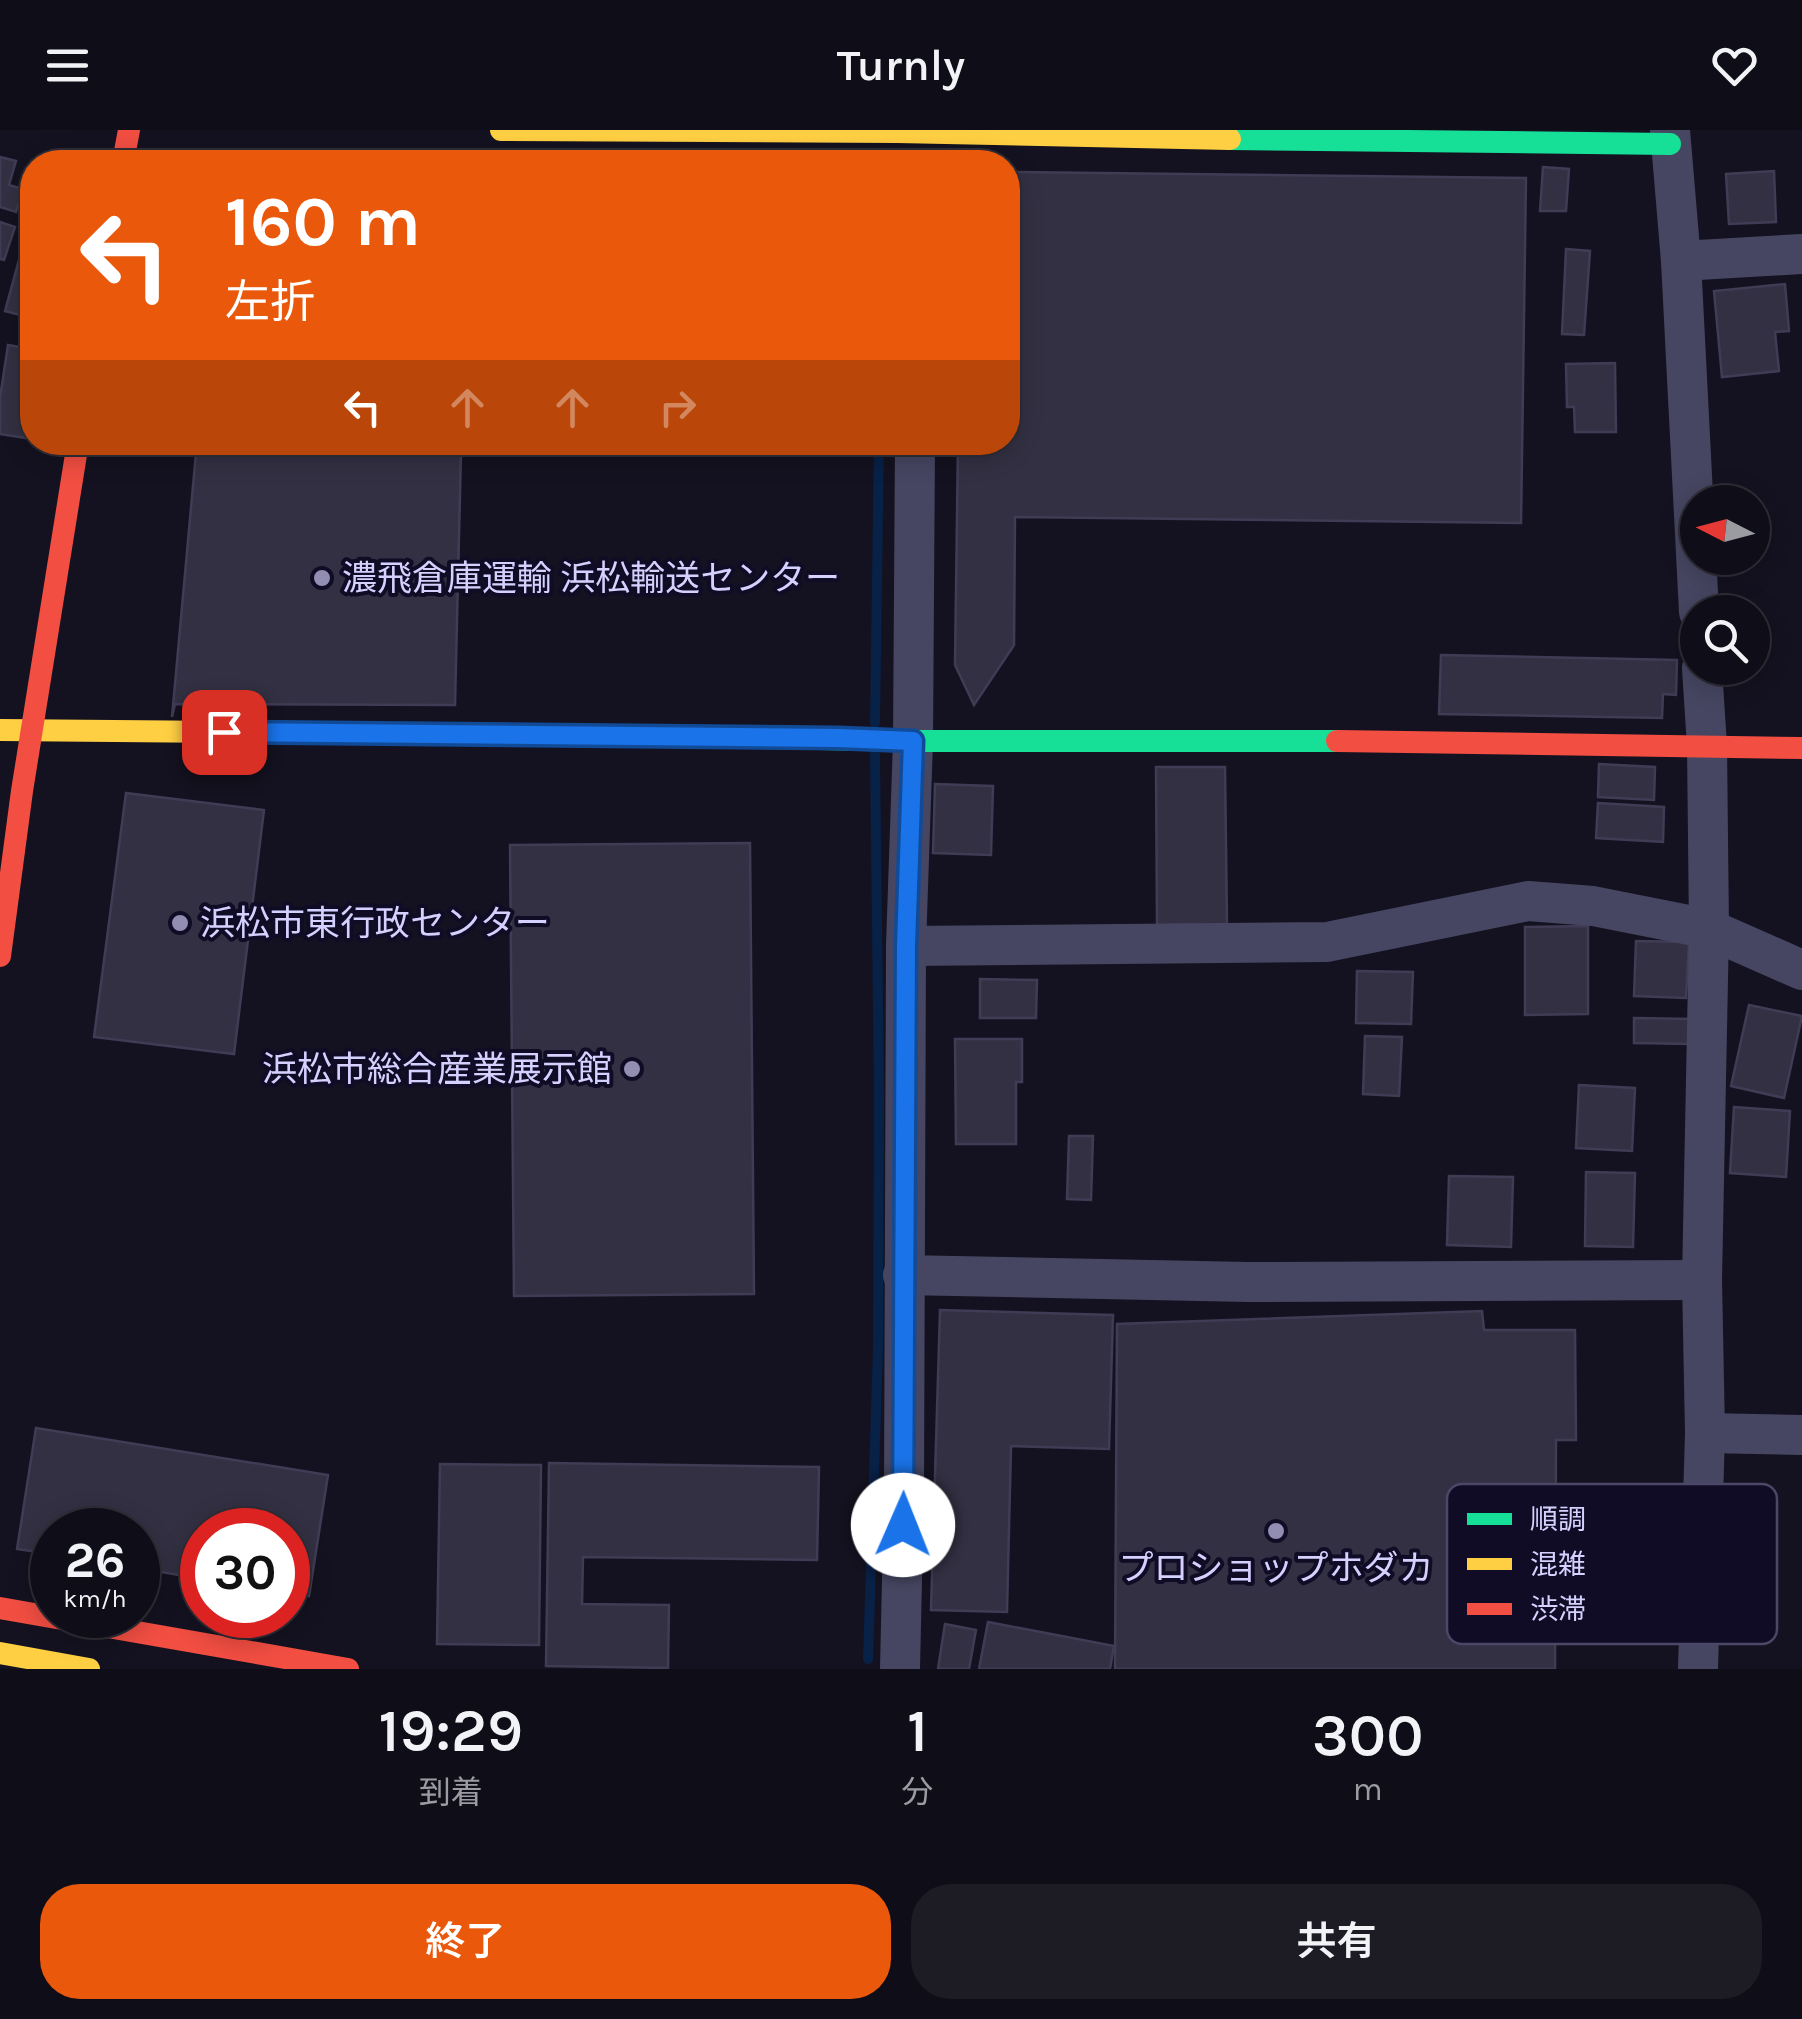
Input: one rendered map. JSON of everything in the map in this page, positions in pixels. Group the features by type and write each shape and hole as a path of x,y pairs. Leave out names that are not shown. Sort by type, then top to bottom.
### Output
{"street":[{"path":"501,130 860,132 912,139 1670,137 1681,261 1699,595"},
{"path":"1681,261 1802,254"},
{"path":"0,956 11,791 32,730 76,455"},
{"path":"900,1669 906,946 901,740 914,455"},
{"path":"1703,685 1709,929 1702,1280 1703,1484"},
{"path":"0,730 1802,748"},
{"path":"906,946 1327,942 1528,901 1593,906 1709,929 1802,970"},
{"path":"903,1275 1248,1282 1702,1280"},
{"path":"1705,1433 1802,1435"},
{"path":"0,1608 348,1669"},
{"path":"1698,1669 1699,1644"},
{"path":"0,1653 89,1669"}],"building":[{"path":"0,157 16,161 9,185 20,188 20,199 16,212 0,207"},
{"path":"1543,167 1569,169 1566,211 1540,211"},
{"path":"1774,171 1776,222 1729,224 1726,174"},
{"path":"1020,172 1526,178 1521,523 1015,517 1014,645 974,705 955,665 958,455 1020,455"},
{"path":"0,222 15,227 4,260 0,259"},
{"path":"1566,249 1590,251 1584,335 1562,334"},
{"path":"20,256 20,315 5,311"},
{"path":"1785,284 1789,331 1775,332 1779,371 1722,377 1714,291"},
{"path":"8,345 20,347 20,437 0,434 0,398"},
{"path":"1615,363 1616,432 1575,432 1574,407 1567,407 1566,364"},
{"name":"濃飛倉庫運輸 浜松輸送センター","path":"196,455 461,455 455,705 175,704 172,717"},
{"path":"1441,655 1677,660 1676,695 1663,694 1662,718 1439,714"},
{"path":"1599,764 1655,767 1654,800 1598,797"},
{"path":"1156,767 1225,767 1227,924 1157,925"},
{"path":"935,784 993,786 991,855 933,853"},
{"name":"浜松市東行政センター","path":"126,793 264,810 234,1054 94,1037"},
{"path":"1598,803 1664,807 1663,842 1596,838"},
{"name":"浜松市総合産業展示館","path":"750,843 754,1294 514,1296 510,845"},
{"path":"1588,926 1588,1014 1525,1015 1525,927"},
{"path":"1636,941 1689,942 1686,998 1634,996"},
{"path":"1357,971 1413,972 1411,1024 1356,1023"},
{"path":"980,979 1037,980 1036,1018 980,1018"},
{"path":"1749,1005 1802,1016 1784,1098 1731,1086"},
{"path":"1634,1018 1691,1019 1691,1044 1634,1043"},
{"path":"1365,1036 1402,1037 1399,1096 1363,1094"},
{"path":"955,1039 1022,1039 1022,1082 1016,1082 1016,1144 956,1144"},
{"path":"1579,1085 1635,1088 1632,1151 1576,1148"},
{"path":"1734,1107 1790,1111 1786,1177 1730,1173"},
{"path":"1069,1136 1093,1136 1091,1200 1067,1199"},
{"path":"1586,1172 1635,1173 1633,1247 1585,1246"},
{"path":"1449,1176 1513,1177 1511,1247 1447,1245"},
{"path":"940,1310 1113,1315 1109,1449 1011,1446 1007,1612 931,1610"},
{"path":"1482,1311 1484,1330 1575,1330 1576,1440 1556,1440 1556,1484 1447,1484 1447,1644 1555,1644 1555,1669 1115,1669 1117,1324"},
{"path":"36,1428 328,1475 310,1590 310,1508 180,1508 180,1575 160,1572 160,1508 30,1508 30,1551 17,1549"},
{"path":"549,1463 819,1467 817,1560 583,1557 582,1604 669,1605 668,1668 546,1666"},
{"path":"440,1464 541,1465 539,1645 437,1644"},
{"path":"988,1622 1114,1646 1110,1669 979,1669"},
{"path":"945,1624 976,1630 969,1669 938,1669"}],"waterway":[{"path":"875,723 879,455"},
{"path":"868,1659 878,1348 875,755"}],"traffic: fast":[{"path":"1230,139 1670,144"},
{"path":"681,736 913,741 1337,741"}],"traffic: slow":[{"path":"501,130 1230,139"},
{"path":"0,730 681,736"},
{"path":"0,1653 89,1669"}],"traffic: jam":[{"path":"125,150 129,130"},
{"path":"0,956 76,455"},
{"path":"1337,741 1802,748"},
{"path":"0,1608 348,1669"}],"place":[{"name":"濃飛倉庫運輸 浜松輸送センター","path":"322,578"},
{"name":"浜松市東行政センター","path":"180,923"},
{"name":"浜松市総合産業展示館","path":"632,1069"},
{"name":"プロショップホダカ","path":"1276,1531"}],"route":[{"path":"224,732 913,741 906,946 903,1525"}]}
